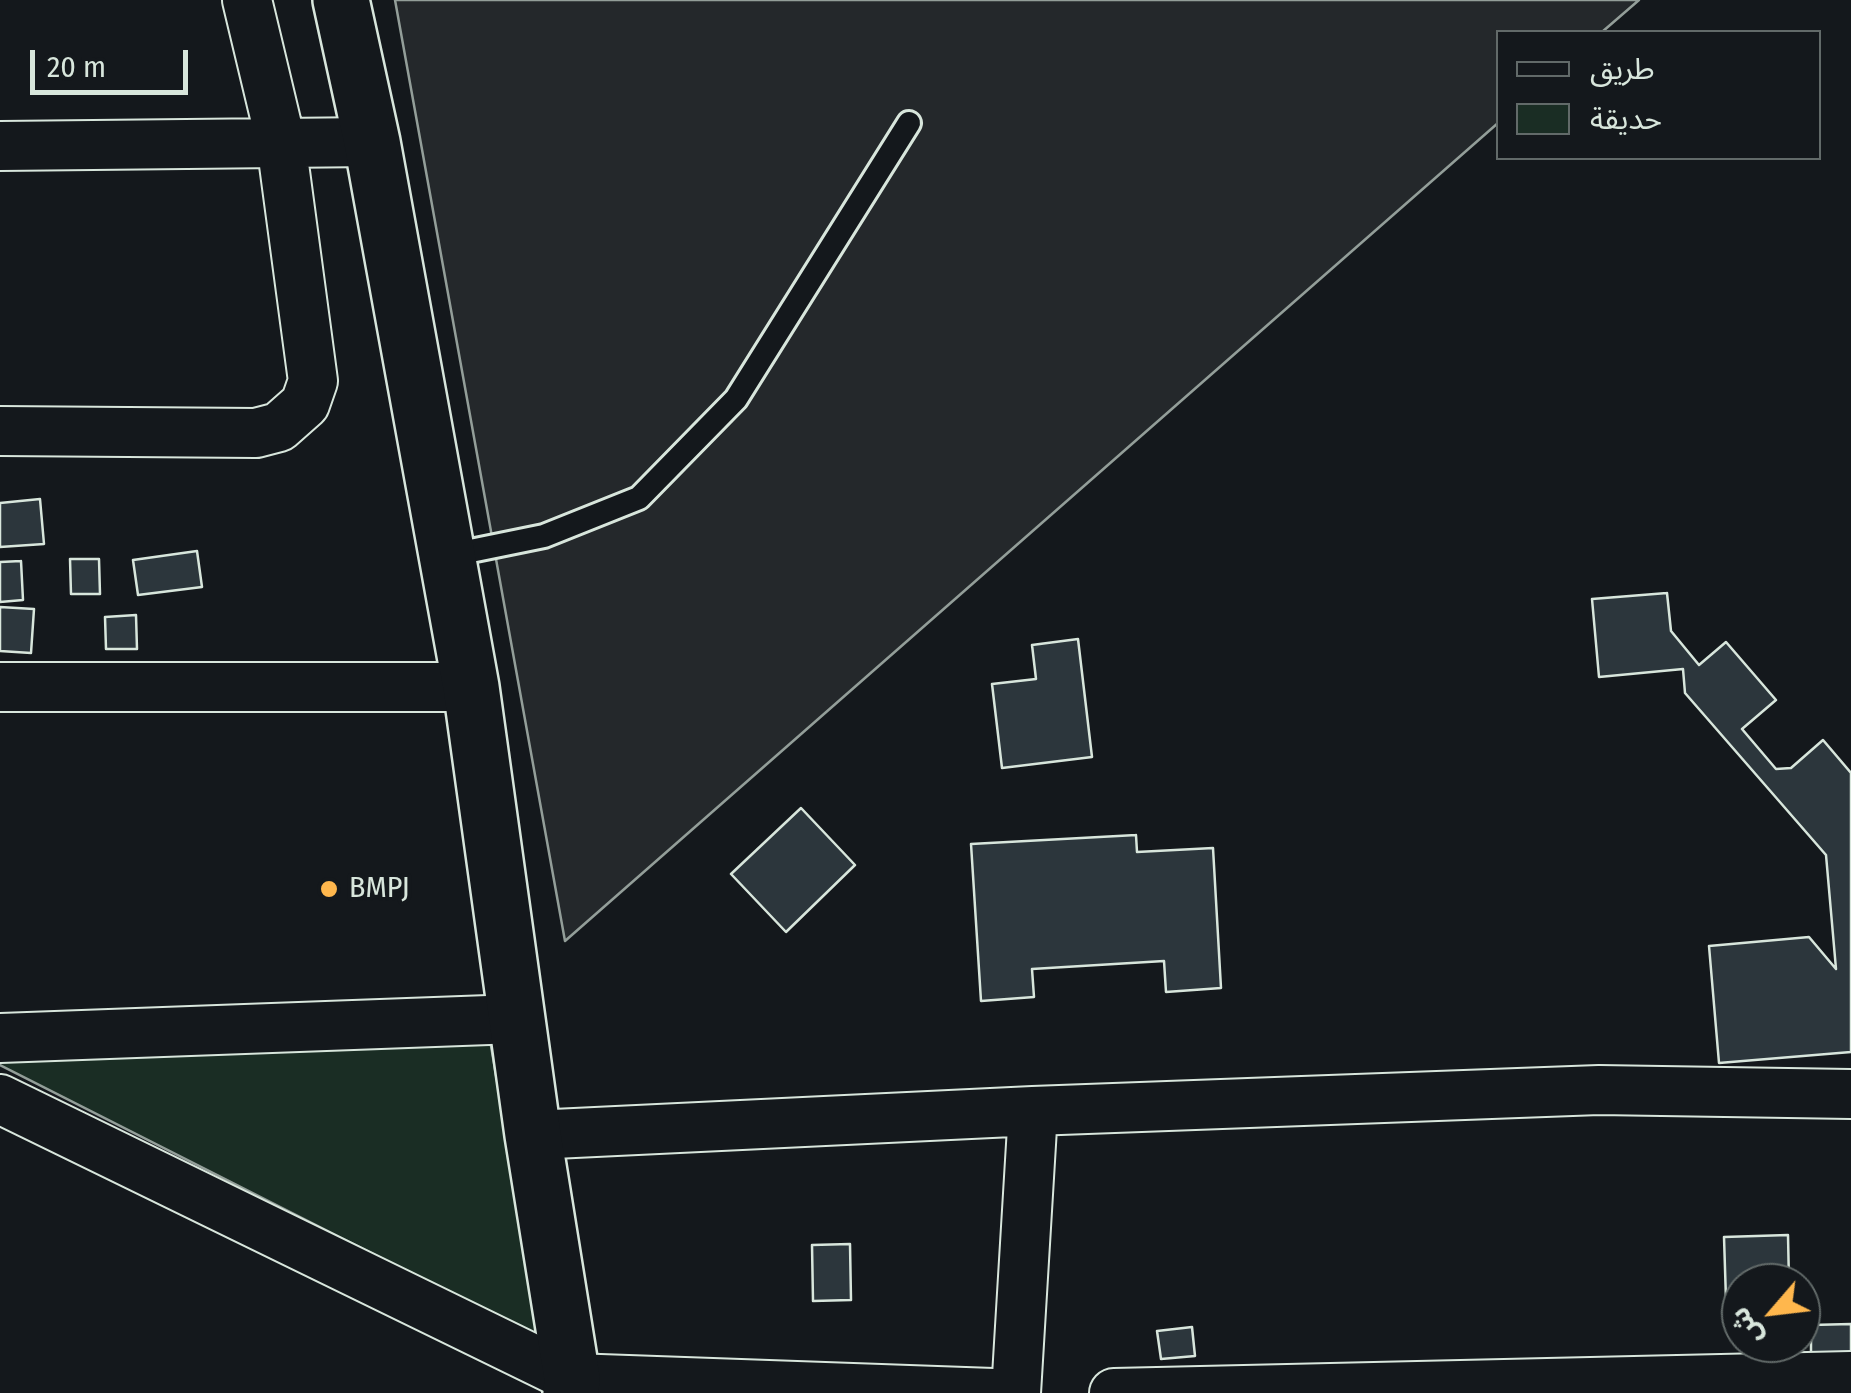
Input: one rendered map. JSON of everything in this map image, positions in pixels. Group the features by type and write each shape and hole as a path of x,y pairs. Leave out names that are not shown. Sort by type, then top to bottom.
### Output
{"street":[{"path":"0,430 256,434 279,427 306,404 312,380 281,142 247,0"},
{"path":"341,0 372,142 471,687 571,1386"},
{"path":"0,146 372,142"},
{"path":"0,687 471,687"},
{"path":"0,1038 516,1019"},
{"path":"533,1136 1034,1111 1598,1090 1851,1094"},
{"path":"0,1099 571,1386 993,1393"},
{"path":"1016,1393 1034,1111"},
{"path":"1114,1393 1851,1376"}],"lane":[{"path":"446,556 544,536 640,498 736,400 908,123"}],"green space":[{"path":"490,1040 541,1339 0,1065 0,1041"}],"shaded area":[{"path":"395,0 1639,0 1604,30 1496,30 1496,125 565,941"}],"building":[{"path":"40,499 44,544 0,547 0,503"},
{"path":"197,551 202,587 138,595 133,560"},
{"path":"70,559 99,559 100,594 71,594"},
{"path":"21,561 23,600 0,602 0,562"},
{"path":"1667,593 1671,631 1699,665 1726,642 1776,700 1742,729 1776,769 1791,768 1823,740 1851,773 1851,1052 1719,1063 1709,946 1809,937 1836,969 1826,855 1685,693 1683,669 1599,677 1592,599"},
{"path":"0,607 34,609 31,653 0,651"},
{"path":"136,615 137,649 106,649 105,617"},
{"path":"1078,639 1092,757 1002,768 992,684 1036,679 1032,645"},
{"path":"801,808 855,865 786,932 731,874"},
{"path":"1136,835 1137,852 1213,848 1221,988 1166,992 1164,961 1032,969 1034,997 981,1001 971,844"},
{"path":"1788,1235 1789,1263 1725,1263 1724,1237"},
{"path":"850,1244 851,1300 813,1301 812,1245"},
{"path":"1851,1324 1851,1378 1811,1378 1811,1363 1821,1363 1821,1325"},
{"path":"1192,1327 1195,1356 1161,1359 1157,1331"}],"place":[{"name":"BMPJ","path":"329,889"}]}
